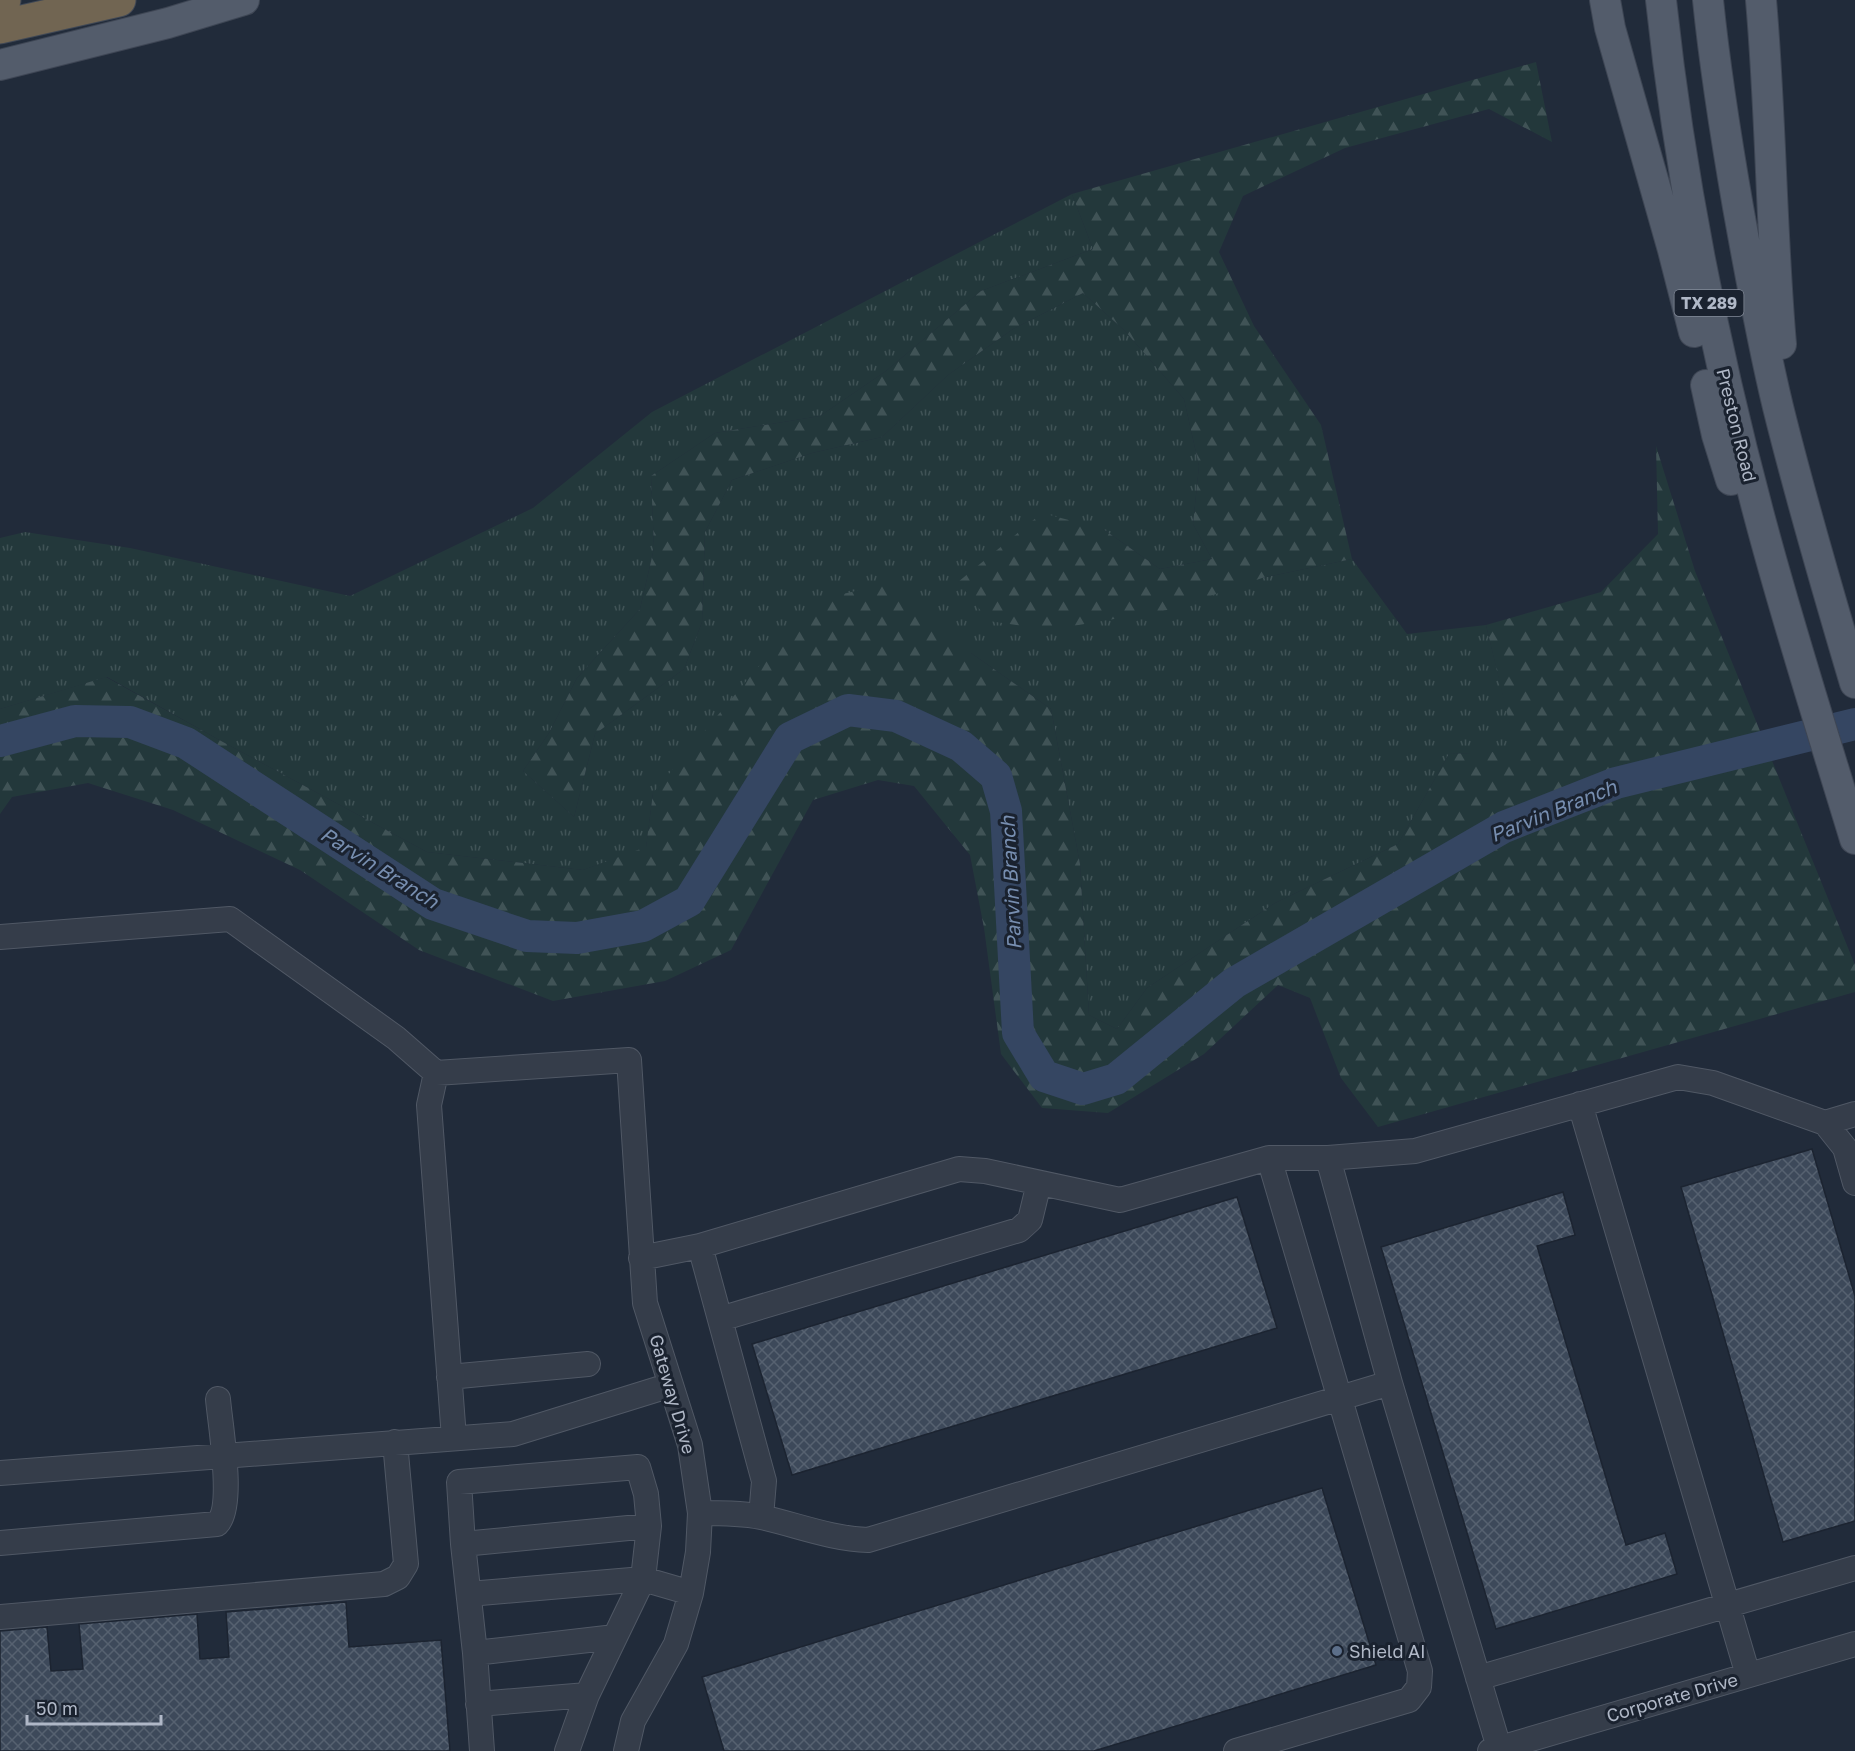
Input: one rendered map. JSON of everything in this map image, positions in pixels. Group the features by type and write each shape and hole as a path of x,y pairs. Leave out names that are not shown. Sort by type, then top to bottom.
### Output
{"highway":[{"path":"0,1 4,0"},
{"path":"0,27 119,0"}],"main road":[{"path":"0,65 168,23 244,0"},
{"path":"1605,0 1626,87 1687,299 1720,445 1746,523 1783,601"},
{"name":"Preston Road","path":"1661,0 1679,134 1713,324 1762,530 1855,839"},
{"name":"TX 289","path":"1708,0 1722,106 1745,247 1777,405 1819,562 1855,683"},
{"path":"1761,0 1769,108 1774,264 1782,353 1790,415 1819,562"}],"street":[{"path":"0,937 230,919 396,1038 436,1073 429,1105 454,1438"},
{"name":"Gateway Drive","path":"436,1073 629,1060 645,1303 690,1445 700,1513 698,1552 691,1593 676,1644 633,1721 626,1751"},
{"path":"641,1258 700,1246 959,1169 985,1171 1120,1200 1269,1158 1328,1158 1415,1151 1678,1077 1713,1083 1825,1124 1845,1148 1855,1183"},
{"path":"1580,1104 1748,1675"},
{"path":"1825,1124 1855,1114"},
{"path":"1236,1751 1409,1700 1419,1687 1420,1671 1269,1158"},
{"path":"1328,1158 1390,1383 1478,1678 1496,1750"},
{"path":"720,1319 1019,1230 1030,1220 1040,1183"},
{"path":"700,1246 764,1480 761,1517"},
{"path":"449,1377 588,1364"},
{"path":"700,1513 738,1513 851,1540 868,1540 1390,1383"},
{"path":"0,1473 513,1434 671,1386"},
{"path":"0,1543 217,1524 224,1515 226,1488 218,1399"},
{"path":"0,1617 384,1584 398,1577 406,1564 396,1442"},
{"path":"482,1751 459,1482 638,1467 646,1494 649,1526 643,1579 587,1695 567,1751"},
{"path":"463,1544 649,1526"},
{"path":"1478,1678 1855,1568"},
{"path":"469,1594 643,1579 691,1593"},
{"path":"475,1653 615,1637"},
{"name":"Corporate Drive","path":"1496,1750 1855,1644"},
{"path":"478,1704 587,1695"}],"green space":[{"path":"1536,62 1552,142 1489,109 1345,148 1243,196 1219,252 1254,326 1321,425 1352,559 1262,578 1173,609 1049,630 989,621 958,582 1042,513 1103,529 1160,569 1212,559 1193,524 1199,466 1184,399 1125,331 1083,293 1013,329 948,375 882,437 812,453 732,480 705,532 702,622 684,669 595,734 574,817 523,771 549,733 577,678 640,609 654,548 651,476 715,433 820,416 886,371 981,291 1093,249 1072,194"},
{"path":"1072,194 1093,249 981,291 886,371 820,416 715,433 651,476 654,548 640,609 577,678 549,733 523,771 574,817 595,734 684,669 702,622 705,532 732,480 812,453 882,437 948,375 1013,329 1083,293 1125,331 1184,399 1199,466 1193,524 1212,559 1160,569 1103,529 958,582 1262,578 1352,559 1407,634 1486,625 1517,752 1449,754 1398,844 1275,903 1147,988 1117,1029 1089,1015 1080,864 1051,709 971,653 653,793 646,848 583,870 427,852 107,677 0,709 0,538 25,532 130,548 350,596 533,508 652,412"},
{"path":"1656,446 1695,571 1855,965 1855,992 1378,1127 1341,1078 1310,998 1278,985 1204,1054 1108,1113 1042,1108 1001,1054 984,928 970,855 914,786 878,780 813,800 731,950 665,981 553,1001 419,950 300,870 173,810 88,783 12,797 0,814 0,709 106,677 427,852 583,870 646,847 653,793 817,600 890,583 971,653 1051,709 1080,864 1089,1015 1117,1029 1147,988 1275,903 1398,844 1449,754 1516,751 1486,625 1601,592 1658,534"}],"building":[{"path":"1812,1149 1855,1296 1855,1521 1783,1542 1681,1187"},
{"path":"1563,1192 1575,1235 1537,1246 1626,1545 1665,1533 1677,1574 1496,1629 1381,1247"},
{"path":"1237,1197 1277,1328 792,1475 752,1344"},
{"path":"1322,1488 1376,1665 1094,1751 724,1751 702,1677"},
{"path":"346,1602 349,1647 441,1640 450,1751 0,1751 0,1631 47,1627 51,1671 83,1669 79,1624 197,1614 200,1659 229,1657 226,1612"}],"waterway":[{"name":"Parvin Branch","path":"0,741 75,721 130,722 186,743 433,904 527,936 577,938 643,926 689,901 790,738 848,710 896,716 961,746 996,776 1006,811 1018,1033 1044,1076 1083,1089 1116,1079 1234,983 1504,827 1616,783 1855,724"}],"place":[{"name":"Shield AI","path":"1337,1651"}]}
